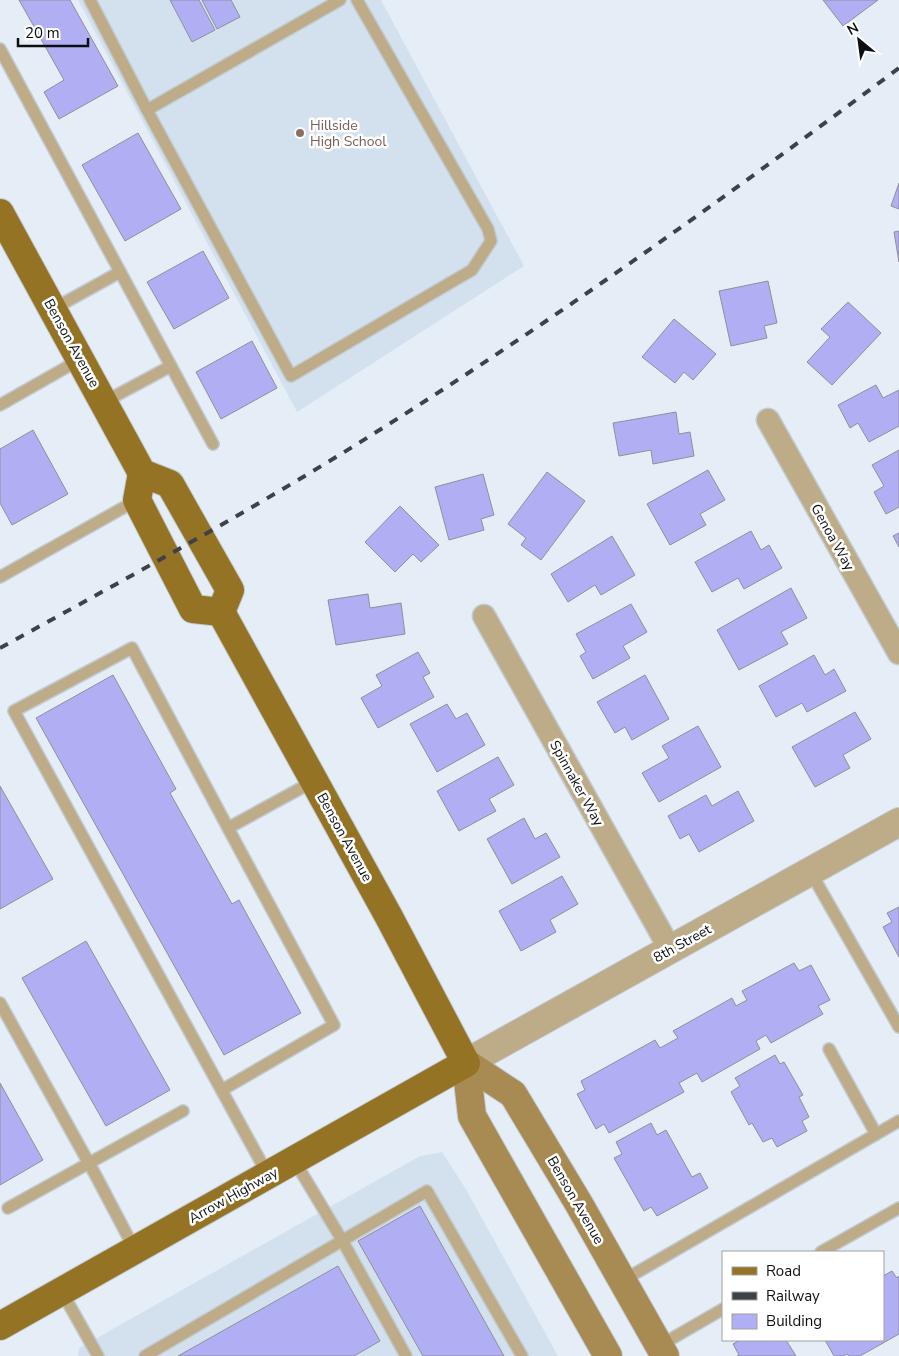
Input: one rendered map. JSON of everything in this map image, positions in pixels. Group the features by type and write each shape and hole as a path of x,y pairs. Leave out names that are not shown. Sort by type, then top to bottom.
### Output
{"main road":[{"name":"Benson Avenue","path":"0,213 142,473"},
{"path":"142,473 170,484 179,499 230,590 221,612 194,609 137,500 142,473"},
{"name":"Benson Avenue","path":"221,612 389,917 466,1063 472,1116 608,1356"},
{"name":"Benson Avenue","path":"466,1063 513,1094 579,1204 662,1351"},
{"name":"Arrow Highway","path":"0,1326 466,1063"}],"street":[{"name":"Genoa Way","path":"768,420 899,653"},
{"name":"Spinnaker Way","path":"484,616 670,949"},
{"name":"8th Street","path":"466,1063 899,822"}],"lane":[{"path":"90,0 147,110 291,376 472,270 491,241 488,229 357,0"},
{"path":"147,110 340,0"},
{"path":"0,49 213,444"},
{"path":"53,309 120,272"},
{"path":"0,406 81,359"},
{"path":"104,402 171,366"},
{"path":"0,577 137,500"},
{"path":"222,1090 334,1026 132,648 14,712 268,1175"},
{"path":"228,828 314,781"},
{"path":"810,872 899,1027"},
{"path":"0,1003 135,1250"},
{"path":"829,1049 876,1134"},
{"path":"8,1208 183,1111"},
{"path":"622,1281 899,1121"},
{"path":"294,1160 342,1240 401,1354"},
{"path":"145,1356 427,1191 522,1356"},
{"path":"824,1251 899,1208"},
{"path":"62,1292 98,1356"},
{"path":"662,1351 722,1310"}],"shaded area":[{"name":"Hillside High School","path":"78,0 381,0 524,266 297,412"},
{"path":"442,1152 467,1191 558,1356 78,1356 79,1348 420,1156"}],"building":[{"path":"19,0 70,0 118,86 59,119 44,92 64,80"},
{"path":"170,0 199,0 215,30 192,42"},
{"path":"202,0 231,0 240,17 217,29"},
{"path":"823,0 878,0 843,26"},
{"path":"138,133 181,209 125,241 82,165"},
{"path":"899,183 899,209 891,206"},
{"path":"899,231 899,262 894,232"},
{"path":"203,251 229,298 174,329 147,282"},
{"path":"768,281 777,323 764,326 767,338 731,346 719,291"},
{"path":"848,302 881,333 832,385 807,362 830,337 821,329"},
{"path":"674,319 716,354 693,380 684,372 675,383 642,357"},
{"path":"252,341 277,388 221,419 196,372"},
{"path":"876,385 883,398 899,390 899,426 869,442 858,423 850,428 838,405"},
{"path":"676,412 679,434 690,432 694,456 653,464 651,450 619,456 613,423"},
{"path":"33,430 68,494 12,525 0,503 0,449"},
{"path":"899,450 899,507 886,514 874,492 884,486 872,465"},
{"path":"708,470 725,500 700,514 706,525 670,545 647,504"},
{"path":"547,472 585,501 541,560 521,545 526,538 508,524"},
{"path":"483,474 494,515 481,519 484,530 449,540 435,487"},
{"path":"400,506 439,545 421,562 413,554 395,572 365,542"},
{"path":"751,531 761,550 769,545 782,568 744,589 738,578 712,592 695,562"},
{"path":"899,533 899,547 893,536"},
{"path":"612,536 635,575 601,595 595,585 568,602 551,574"},
{"path":"791,588 807,618 781,632 788,644 739,670 717,630"},
{"path":"368,594 370,608 401,603 405,634 336,645 328,600"},
{"path":"631,604 647,632 623,646 630,658 593,679 580,656 586,652 576,634"},
{"path":"418,652 430,673 423,677 434,697 378,728 361,698 382,686 376,675"},
{"path":"814,655 825,675 834,669 846,691 807,712 802,703 776,717 759,686"},
{"path":"113,675 176,789 170,793 232,904 239,900 301,1013 224,1055 36,718"},
{"path":"645,675 669,719 632,740 625,727 615,733 597,702"},
{"path":"447,704 456,719 467,713 485,745 437,772 410,724"},
{"path":"855,712 871,739 843,755 850,768 815,787 792,747"},
{"path":"698,726 721,767 659,802 642,773 669,758 662,746"},
{"path":"498,757 514,785 489,799 496,811 459,831 437,791"},
{"path":"0,786 53,879 0,909"},
{"path":"738,791 754,821 699,852 689,834 680,839 668,816 706,795 712,806"},
{"path":"524,818 535,839 546,833 560,857 512,884 487,839"},
{"path":"562,876 578,904 550,920 556,932 521,951 499,911"},
{"path":"899,907 899,957 883,927 892,922 887,913"},
{"path":"86,941 170,1090 106,1126 22,978"},
{"path":"794,963 799,971 811,965 830,1000 818,1006 823,1014 771,1043 766,1035 756,1041 760,1049 702,1082 697,1073 679,1083 684,1092 609,1133 604,1124 596,1129 577,1094 585,1090 581,1081 655,1040 660,1048 678,1038 673,1031 732,998 736,1006 747,1000 742,991"},
{"path":"775,1055 780,1064 784,1062 803,1095 799,1097 809,1117 802,1121 807,1131 777,1147 772,1138 763,1142 752,1123 749,1125 731,1092 740,1086 735,1078"},
{"path":"0,1083 43,1160 0,1185"},
{"path":"651,1123 657,1135 666,1130 692,1177 700,1173 708,1188 657,1216 651,1207 644,1211 614,1158 622,1154 616,1142"},
{"path":"420,1206 504,1356 423,1356 358,1241"},
{"path":"338,1266 380,1341 354,1356 178,1356"},
{"path":"892,1271 897,1278 899,1276 899,1334 860,1356 849,1356 847,1354 844,1356 834,1356 826,1341 884,1341 884,1275"},
{"path":"738,1341 787,1341 796,1356 737,1356 739,1355 733,1344"}],"railway":[{"path":"0,648 257,504 413,409 555,315 694,218 899,68"}],"place":[{"name":"Hillside High School","path":"300,133"}]}
